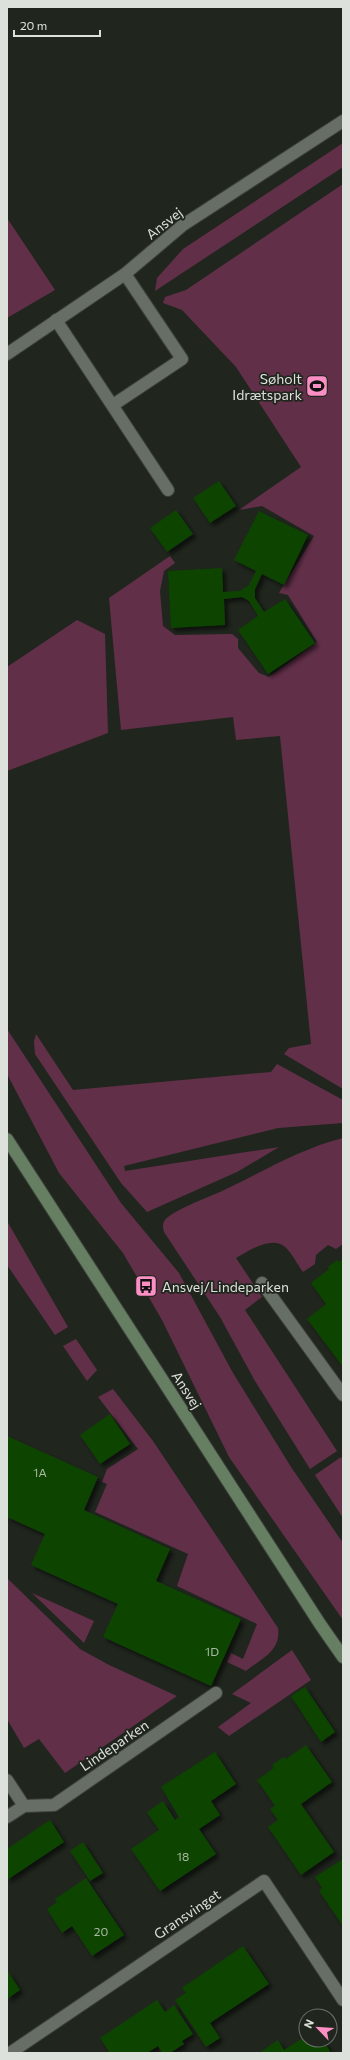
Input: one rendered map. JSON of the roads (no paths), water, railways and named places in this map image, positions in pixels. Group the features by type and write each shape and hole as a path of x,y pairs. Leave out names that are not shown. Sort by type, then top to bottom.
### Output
{"street":[{"name":"Ansvej","path":"7,354 125,274 184,225 343,121"},
{"path":"113,405 182,359 125,274"},
{"path":"56,320 168,490"},
{"name":"Ansvej","path":"7,1139 320,1624 343,1657"},
{"path":"262,1282 343,1395"},
{"name":"Lindeparken","path":"24,1806 54,1805 216,1694"},
{"path":"7,1780 24,1806 7,1817"},
{"name":"Gransvinget","path":"10,2053 264,1881 343,2000"}],"place":[{"name":"Søholt Idrætspark","path":"317,386"},
{"name":"Ansvej/Lindeparken","path":"146,1286"}]}
